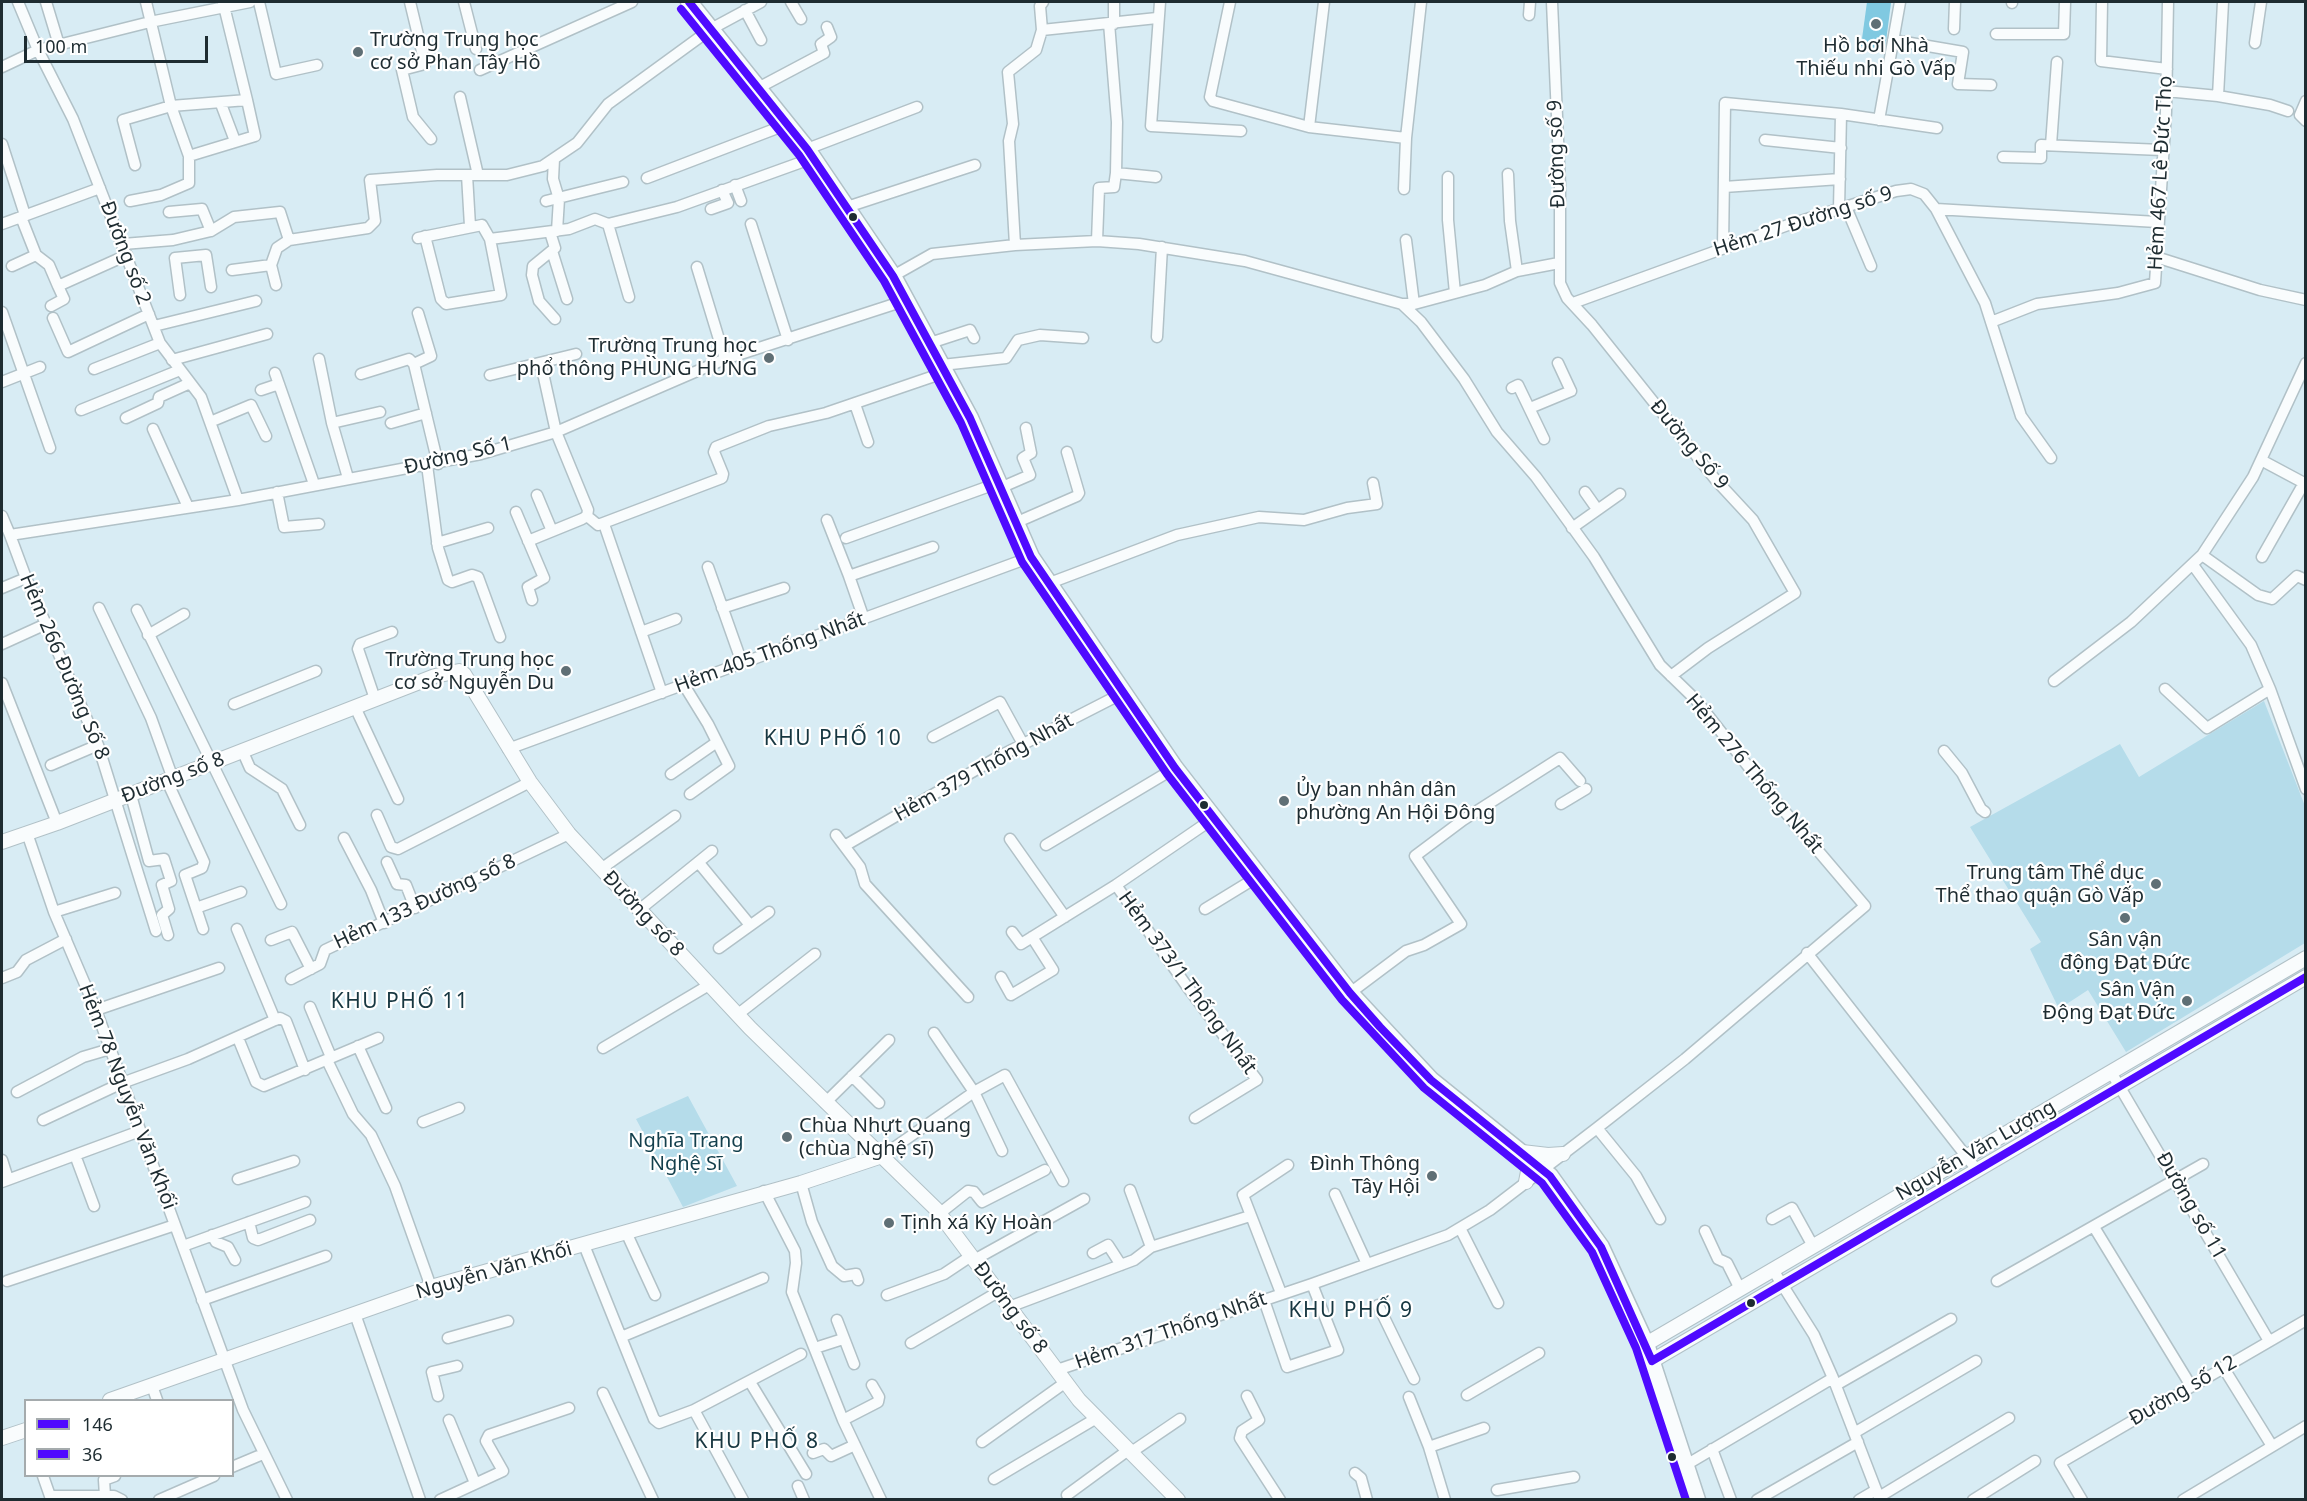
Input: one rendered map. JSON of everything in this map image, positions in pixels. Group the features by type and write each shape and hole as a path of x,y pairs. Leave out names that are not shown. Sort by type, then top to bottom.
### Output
{"main road":[{"path":"689,2 788,124 893,276 970,418 1031,557 1047,584 1175,768 1350,993 1431,1080 1543,1168 1601,1247 1646,1344 1697,1500"}],"street":[{"name":"Đường số 2","path":"18,2 38,51 73,119 160,344 201,397 238,500"},
{"path":"46,2 59,45"},
{"path":"130,201 161,195 189,183 189,156 171,106 146,2"},
{"path":"2,67 38,51 59,45 223,4 250,2"},
{"path":"259,2 276,74 317,65"},
{"path":"410,2 425,64 402,70 413,117 431,139"},
{"path":"464,2 476,49"},
{"path":"480,70 632,2"},
{"path":"276,285 271,265 278,248 289,240 369,228 375,220 370,180 507,175 543,166 577,143 608,104 711,29 761,2"},
{"path":"791,2 801,19"},
{"path":"1015,245 1009,141 1013,124 1008,72 1036,50 1041,30 1043,2"},
{"path":"1097,241 1099,188 1114,187 1116,173 1117,122 1112,24 1114,2"},
{"path":"1160,2 1157,18 1151,126 1241,131"},
{"path":"1230,2 1211,99 1310,127 1406,138"},
{"path":"1310,127 1324,2"},
{"path":"1404,189 1406,138 1421,2"},
{"path":"1529,15 1530,2"},
{"name":"Đường số 9","path":"1552,2 1560,184 1560,283 1567,298 1573,303"},
{"path":"1879,120 1900,2"},
{"path":"1954,29 1955,2"},
{"path":"1996,34 2064,34 2065,2"},
{"path":"2102,2 2101,61 2167,69"},
{"name":"Hẻm 467 Lê Đức Thọ","path":"1991,322 2037,304 2154,285 2169,2"},
{"path":"2218,96 2223,2"},
{"path":"2254,43 2261,2"},
{"path":"189,156 255,136 248,99 223,4"},
{"path":"745,10 761,40"},
{"path":"1041,30 1157,18"},
{"path":"758,88 824,53 821,44 831,37 827,27"},
{"path":"1893,40 1963,52 1958,84 1991,85"},
{"path":"2051,145 2057,62"},
{"path":"2166,91 2218,96 2270,105 2288,111"},
{"path":"460,97 472,175 470,226"},
{"path":"135,165 123,120 171,106 221,104 248,99"},
{"path":"2306,101 2300,114 2306,122"},
{"path":"1723,247 1725,103 1841,114 1937,128"},
{"path":"221,104 235,141"},
{"path":"490,239 553,231 596,219 608,224 677,207 810,154 917,107"},
{"path":"1841,114 1840,179 1843,208 1871,266"},
{"path":"647,178 788,124"},
{"path":"1765,140 1840,147"},
{"path":"2,144 36,255 49,265 64,299 51,306"},
{"path":"2003,157 2040,158 2042,144 2162,150"},
{"path":"554,159 553,179 560,199 553,231 556,245 533,266 532,275 540,301 555,319"},
{"path":"847,207 975,165"},
{"path":"1116,173 1156,177"},
{"path":"1508,174 1510,220 1517,271"},
{"path":"1449,177 1448,220 1455,293"},
{"path":"1724,187 1840,179"},
{"path":"546,201 623,182"},
{"path":"735,185 741,201"},
{"path":"2,224 100,188"},
{"name":"Hẻm 27 Đường số 9","path":"1573,303 1723,247 1843,208 1911,189 1924,195 1936,209 1986,303 2021,416 2052,458"},
{"path":"711,210 728,203 722,190"},
{"path":"169,212 202,208 211,231"},
{"path":"1936,209 2157,222"},
{"path":"123,244 173,240 211,231 234,217 280,212 289,240"},
{"path":"608,224 628,297"},
{"path":"751,224 788,340"},
{"path":"482,225 490,239 501,296 446,304 441,298 421,237 470,226 482,225"},
{"path":"173,240 180,294"},
{"path":"1406,240 1408,304"},
{"path":"893,276 932,254 1015,245 1097,241 1162,247 1245,261 1408,304 1455,293 1517,271 1559,263"},
{"path":"1157,337 1162,247"},
{"path":"552,251 567,298"},
{"path":"12,266 36,255"},
{"path":"58,286 127,255"},
{"path":"175,258 206,255 211,287"},
{"path":"2156,257 2260,290 2306,300"},
{"path":"232,270 271,265"},
{"path":"697,267 725,359"},
{"name":"Đường Số 1","path":"10,535 238,500 314,484 433,464 556,432 725,359 907,300"},
{"path":"154,326 256,301"},
{"name":"Đường Số 9","path":"1573,303 1715,479 1753,520 1795,593 1708,648 1671,676"},
{"name":"Hẻm 276 Thống Nhất","path":"1408,304 1464,379 1497,432 1536,477 1604,571 1638,630 1671,676 1696,700 1769,793 1865,906 1685,1059 1543,1168"},
{"path":"2,312 50,448"},
{"path":"414,364 431,356 418,312"},
{"path":"53,318 68,352 149,314"},
{"path":"930,343 970,330 974,338"},
{"path":"172,360 267,334"},
{"path":"587,516 594,524 604,524 722,478 723,474 714,452 716,447 769,426 855,404 944,368 1006,358 1018,340 1040,335 1083,338"},
{"path":"94,369 160,344"},
{"path":"490,375 576,354"},
{"path":"319,359 332,423 348,478"},
{"path":"361,374 409,359 414,364 426,413 433,464 437,543 449,582 472,575 478,577 500,637"},
{"path":"1530,408 1571,391 1558,363"},
{"path":"2054,681 2108,637 2131,622 2202,555 2253,477 2306,363"},
{"path":"541,364 556,432 588,510 587,516"},
{"path":"2,382 40,367"},
{"path":"81,410 180,370"},
{"path":"275,373 314,484"},
{"path":"126,418 158,403 159,397 190,383"},
{"path":"261,390 279,384"},
{"path":"1512,388 1518,385 1544,439"},
{"path":"855,404 868,442"},
{"path":"210,422 251,405 266,436"},
{"path":"332,423 380,412"},
{"path":"391,423 426,413"},
{"path":"846,538 1030,475 1023,458 1031,453 1026,428"},
{"path":"153,429 188,507"},
{"path":"1015,523 1077,496 1079,493 1067,452"},
{"path":"2261,460 2305,483 2262,557"},
{"path":"1047,584 1177,536 1259,517 1304,520 1347,508 1377,504 1373,483"},
{"path":"277,492 284,527 320,524"},
{"path":"1585,492 1597,509"},
{"path":"1572,528 1620,494"},
{"path":"537,495 552,531"},
{"path":"516,512 544,578 528,587 532,600"},
{"path":"2,516 10,535"},
{"path":"528,541 587,516"},
{"path":"827,520 864,619"},
{"path":"604,524 662,693"},
{"path":"437,543 488,528"},
{"name":"Hẻm 266 Đường Số 8","path":"10,535 26,578 98,745 156,931"},
{"path":"849,576 933,546"},
{"path":"2202,555 2258,595 2272,599 2297,576 2306,580"},
{"name":"Hẻm 405 Thống Nhất","path":"508,749 1031,557"},
{"path":"2193,565 2251,645 2271,688 2306,789"},
{"path":"708,567 742,663"},
{"path":"2,588 26,578"},
{"path":"722,608 784,588"},
{"path":"99,608 150,718 170,780 204,862 202,868 185,875 203,929"},
{"path":"137,610 281,904"},
{"path":"148,635 184,614"},
{"path":"641,632 676,619"},
{"path":"2,644 46,624"},
{"path":"375,699 358,649 360,644 392,632"},
{"path":"234,704 316,671"},
{"name":"Đường số 8","path":"2,840 57,823 449,671 459,671 464,674 530,782 569,834 737,1015 939,1214 1095,1419 1178,1500"},
{"path":"2,683 57,823"},
{"path":"684,685 729,766 690,794"},
{"path":"2165,689 2207,728 2271,688"},
{"name":"Hẻm 379 Thống Nhất","path":"846,845 1023,744 1123,693"},
{"path":"933,737 1000,702 1023,744"},
{"path":"355,707 398,799"},
{"path":"671,774 717,742"},
{"path":"51,765 98,745"},
{"path":"242,750 250,768 282,789 300,825"},
{"path":"1944,751 1962,773 1981,809 1986,812"},
{"path":"1350,993 1406,951 1424,945 1461,924 1415,856 1463,820 1560,758 1583,785 1561,804"},
{"path":"1046,844 1175,768"},
{"path":"377,815 392,847 398,849 530,782"},
{"path":"131,795 149,861 164,859 171,881 162,885 169,909 162,915 168,935"},
{"path":"601,869 675,816"},
{"path":"1012,932 1021,944 1116,885 1214,818"},
{"name":"Hẻm 78 Nguyễn Văn Khối","path":"27,833 54,912 96,1010 243,1410 287,1500"},
{"name":"Hẻm 133 Đường số 8","path":"291,979 323,960 325,950 569,834"},
{"path":"836,834 860,867 865,884 968,997"},
{"path":"344,838 371,891 384,923"},
{"path":"1010,839 1065,917"},
{"path":"639,910 712,851"},
{"path":"387,862 397,884 406,885 415,908"},
{"path":"699,862 750,925"},
{"path":"1205,909 1259,876"},
{"name":"Hẻm 373/1 Thống Nhất","path":"1116,885 1186,985 1257,1080 1195,1118"},
{"path":"196,908 241,892"},
{"path":"54,912 115,893"},
{"path":"719,948 769,912"},
{"path":"237,929 275,1020"},
{"path":"271,940 292,932 311,969"},
{"path":"1001,977 1011,995 1053,970 1032,937"},
{"path":"2,978 17,972 26,960 66,939"},
{"path":"1808,953 1977,1170"},
{"path":"737,1015 815,954"},
{"name":"Nguyễn Văn Lượng","path":"1646,1344 2306,958"},
{"path":"96,1010 219,968"},
{"name":"Nguyễn Văn Lượng","path":"1652,1361 2306,977"},
{"path":"603,1048 709,985"},
{"path":"310,1007 352,1114 371,1135 395,1186 431,1287"},
{"path":"43,1120 122,1083 238,1038 280,1018 285,1021 305,1070"},
{"path":"934,1033 974,1092 1002,1151"},
{"path":"238,1038 260,1086 305,1070 378,1038"},
{"path":"825,1102 889,1040"},
{"path":"358,1046 386,1108"},
{"path":"17,1092 83,1057 110,1049"},
{"name":"Đường số 11","path":"2111,1072 2177,1180 2269,1341"},
{"path":"852,1076 879,1103"},
{"path":"882,1156 974,1092 1006,1076 1064,1181"},
{"path":"423,1122 459,1108"},
{"path":"1597,1128 1636,1176 1660,1219"},
{"path":"2,1160 5,1181 140,1131"},
{"path":"1522,1152 1563,1154"},
{"path":"1522,1152 1529,1166 1526,1182"},
{"path":"75,1155 94,1206"},
{"name":"Nguyễn Văn Khối","path":"116,1399 431,1287 626,1233 764,1191 801,1183 882,1156"},
{"path":"238,1179 294,1161"},
{"path":"1997,1281 2203,1164"},
{"path":"1281,1293 1243,1195 1288,1165"},
{"name":"Hẻm 317 Thống Nhất","path":"1057,1370 1312,1284 1460,1228 1490,1210 1543,1168"},
{"path":"939,1214 968,1191 974,1192 982,1202 1045,1170"},
{"path":"801,1183 812,1222 832,1266 844,1276 856,1274 858,1281"},
{"path":"1130,1190 1151,1247"},
{"path":"764,1191 795,1251 796,1263 792,1292 843,1420 881,1500"},
{"path":"1335,1194 1367,1264"},
{"path":"886,1295 944,1274 1084,1199"},
{"path":"183,1246 305,1202"},
{"path":"1772,1219 1792,1208 1813,1246"},
{"path":"1009,1307 1134,1260 1151,1247 1250,1216"},
{"path":"249,1222 253,1238 258,1240 310,1221"},
{"path":"7,1281 175,1225"},
{"path":"2094,1227 2192,1386"},
{"path":"1460,1228 1498,1303"},
{"path":"1706,1231 1718,1259 1727,1263 1740,1289"},
{"path":"626,1233 655,1295"},
{"path":"212,1235 216,1242 228,1247 235,1260"},
{"path":"584,1245 654,1419 659,1423 694,1410 801,1354"},
{"path":"1093,1253 1108,1245 1121,1265"},
{"path":"202,1300 326,1256"},
{"path":"1773,1270 1814,1335 1835,1382 1878,1496"},
{"path":"621,1337 763,1278"},
{"path":"1264,1300 1287,1367 1338,1350 1312,1284"},
{"path":"910,1343 998,1292"},
{"path":"1378,1305 1414,1379"},
{"path":"355,1314 420,1500"},
{"path":"1686,1465 1951,1318"},
{"path":"837,1320 854,1364"},
{"name":"Đường số 12","path":"2082,1500 2060,1463 2306,1320"},
{"path":"448,1338 508,1321"},
{"path":"815,1348 843,1339"},
{"path":"1467,1395 1539,1353"},
{"path":"1757,1500 1976,1361"},
{"path":"438,1396 432,1372 457,1366"},
{"path":"2223,1367 2272,1446"},
{"path":"750,1382 806,1474"},
{"path":"982,1442 1066,1382"},
{"path":"843,1420 878,1402 879,1397 872,1385"},
{"path":"152,1386 156,1399"},
{"path":"603,1394 653,1500"},
{"path":"1247,1396 1259,1420 1242,1431 1239,1438 1280,1500"},
{"path":"1409,1397 1429,1446 1445,1500"},
{"path":"448,1498 503,1470 486,1441 489,1435 569,1408"},
{"path":"694,1410 743,1500"},
{"path":"1859,1500 1878,1496 2009,1418"},
{"path":"994,1479 1095,1419"},
{"path":"1067,1495 1180,1419"},
{"path":"450,1420 475,1483"},
{"path":"2183,1500 2306,1426"},
{"path":"1429,1446 1484,1428"},
{"path":"2,1437 24,1431"},
{"path":"813,1453 824,1449 831,1456 855,1445"},
{"path":"1712,1449 1731,1500"},
{"path":"234,1466 263,1454"},
{"path":"1973,1500 2034,1461"},
{"path":"1355,1473 1361,1479 1367,1500"},
{"path":"43,1477 50,1496 114,1496 122,1500"},
{"path":"105,1496 104,1480 113,1477"},
{"path":"159,1500 212,1477"},
{"path":"1497,1490 1575,1477"},
{"path":"798,1486 804,1500"}],"green space":[{"name":"Trung tâm Thể dục Thể thao quận Gò Vấp","path":"2264,701 2305,806 2305,943 2126,1052 2088,990 2059,1009 2030,949 2041,942 1970,827 2120,744 2139,777"},
{"name":"Nghĩa Trang Nghệ Sĩ","path":"688,1096 737,1186 683,1207 636,1119"}],"water":[{"name":"Hồ bơi Nhà Thiếu nhi Gò Vấp","path":"1867,2 1891,3 1885,49 1861,46"}],"transit line":[{"name":"146","path":"689,2 807,149 893,276 970,418 1031,557 1175,768 1350,993 1380,1027 1431,1080 1550,1176 1601,1247 1652,1361 2306,977"},
{"name":"36","path":"681,9 799,155 884,281 961,423 1022,562 1167,774 1342,1000 1424,1088 1542,1183 1592,1252 1636,1348 1686,1500"}],"place":[{"name":"Hồ bơi Nhà Thiếu nhi Gò Vấp","path":"1876,24"},
{"name":"Trường Trung học cơ sở Phan Tây Hồ","path":"358,52"},
{"name":"Trường Trung học phổ thông PHÙNG HƯNG","path":"769,358"},
{"name":"Trường Trung học cơ sở Nguyễn Du","path":"566,671"},
{"name":"Ủy ban nhân dân phường An Hội Đông","path":"1284,801"},
{"name":"Trung tâm Thể dục Thể thao quận Gò Vấp","path":"2156,884"},
{"name":"Sân vận động Đạt Đức","path":"2125,918"},
{"name":"Sân Vận Động Đạt Đức","path":"2187,1001"},
{"name":"Chùa Nhựt Quang (chùa Nghệ sĩ)","path":"787,1137"},
{"name":"Đình Thông Tây Hội","path":"1432,1176"},
{"name":"Tịnh xá Kỳ Hoàn","path":"889,1223"}],"district":[{"name":"KHU PHỐ 10","path":"833,739"},
{"name":"KHU PHỐ 11","path":"400,1002"},
{"name":"KHU PHỐ 9","path":"1351,1311"},
{"name":"KHU PHỐ 8","path":"757,1442"}]}
